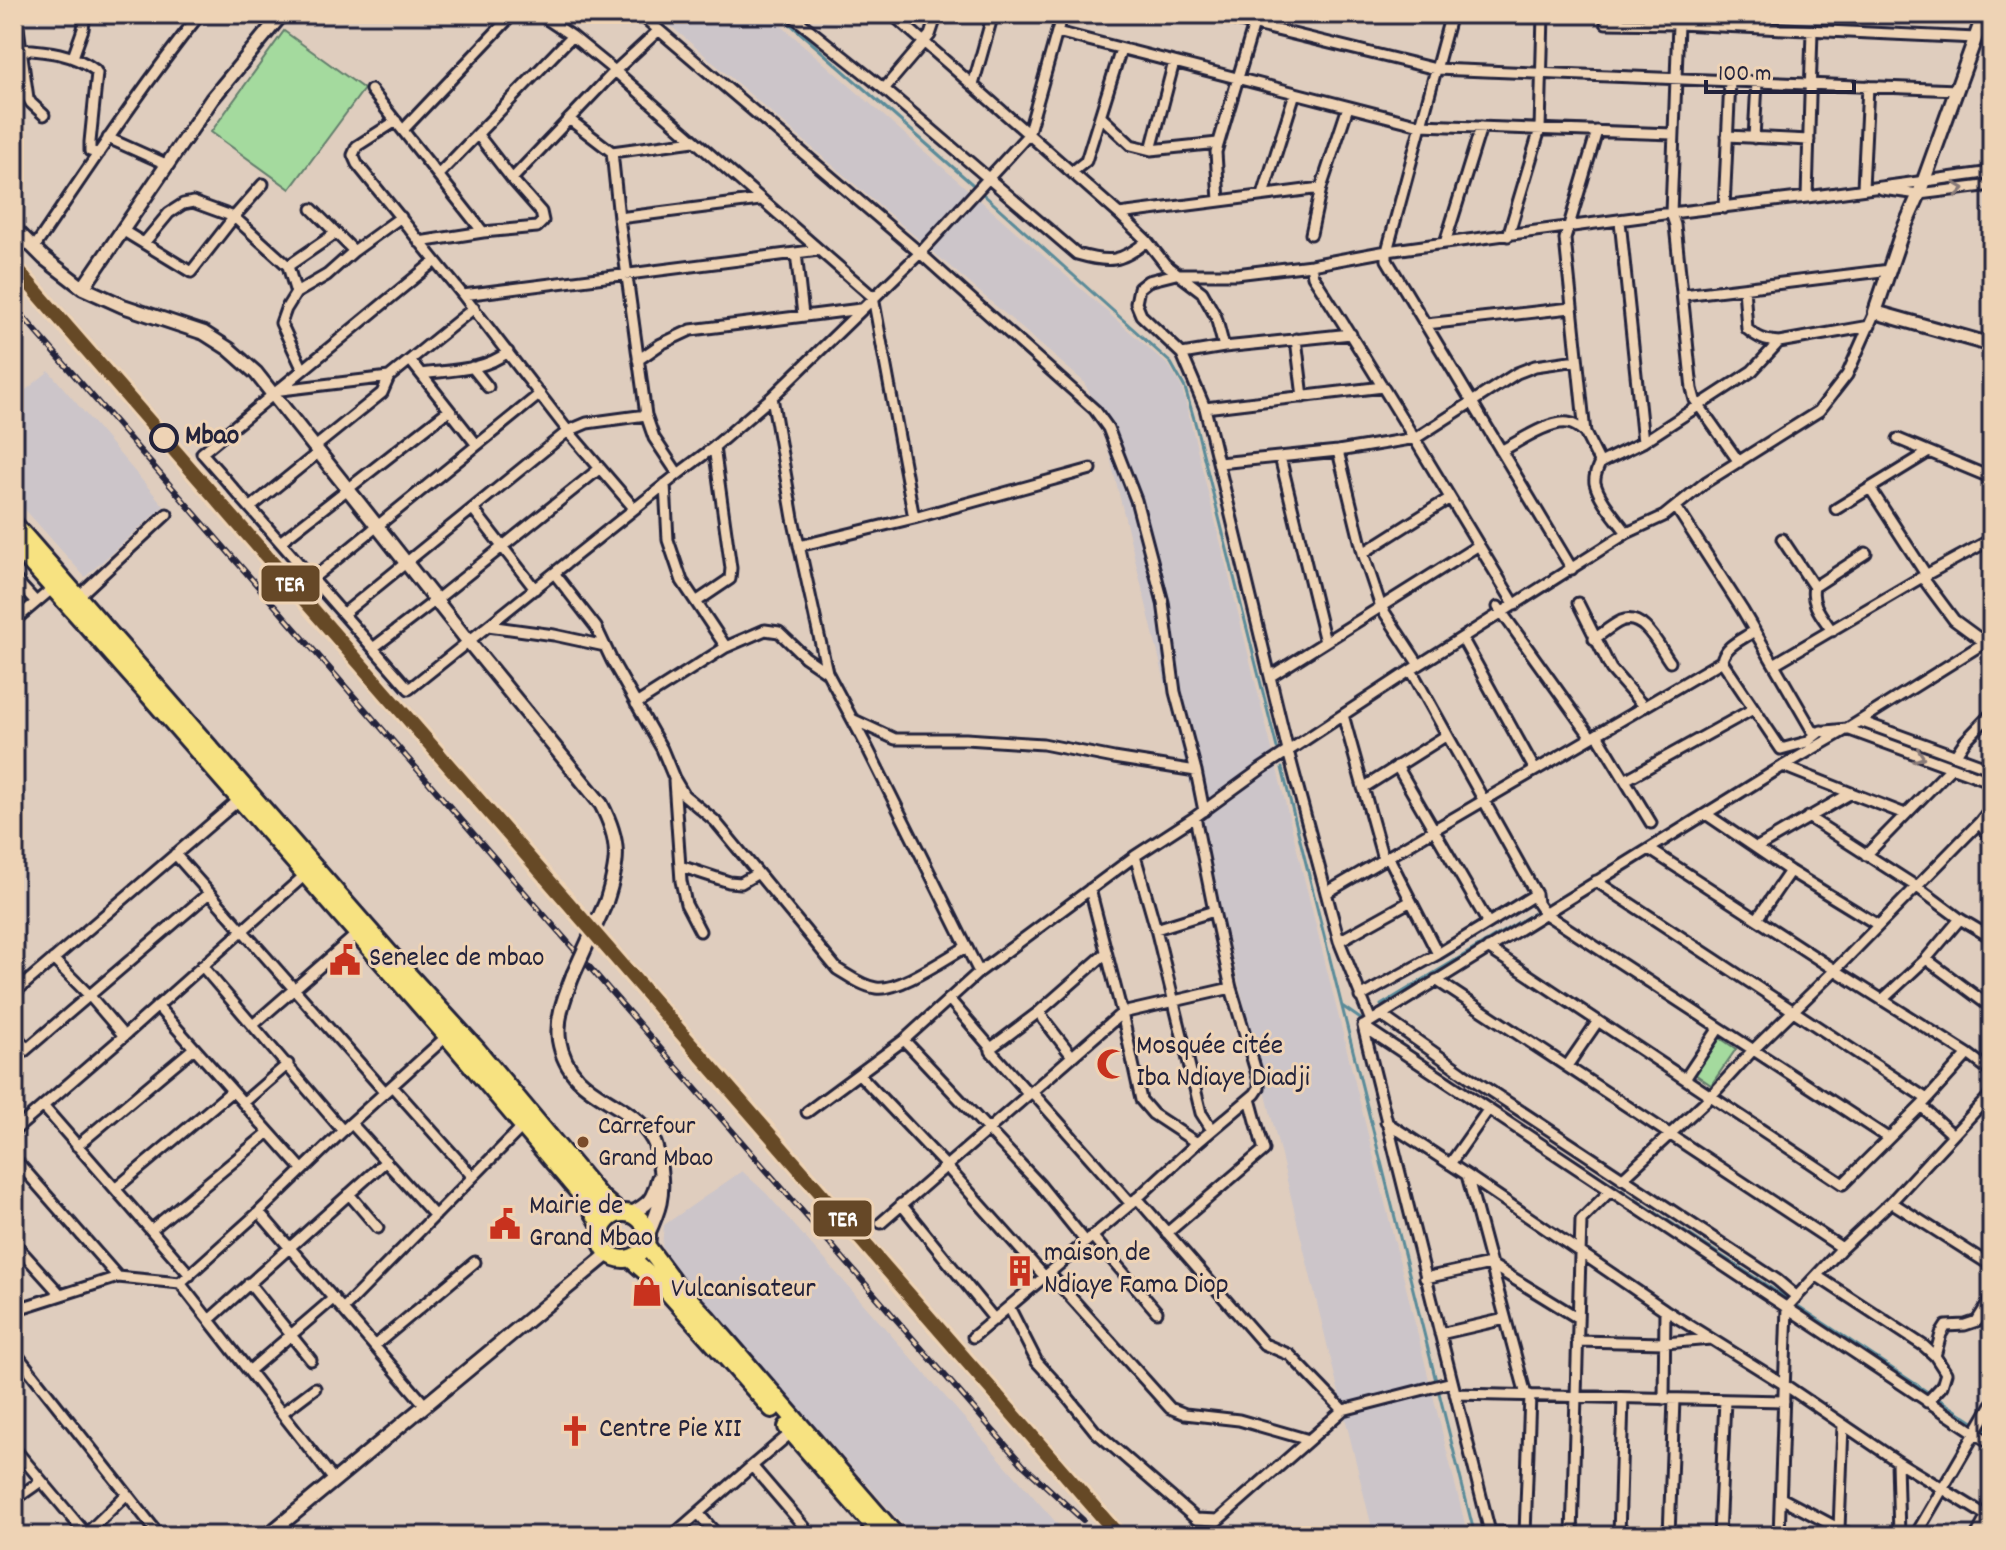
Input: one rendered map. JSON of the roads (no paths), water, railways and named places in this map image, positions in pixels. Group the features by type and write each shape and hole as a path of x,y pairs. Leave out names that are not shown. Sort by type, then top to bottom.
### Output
{"highway":[{"path":"14,524 477,1050 599,1196 625,1214 642,1221 647,1240 675,1284 896,1536"},
{"path":"14,544 447,1036 588,1203 602,1227"},
{"path":"625,1214 609,1218 602,1227 601,1239 608,1254 618,1259 631,1259 639,1254 647,1240"},
{"path":"631,1259 665,1289 882,1536"}],"street":[{"path":"16,14 28,98 44,115"},
{"path":"73,57 85,14"},
{"path":"34,248 108,138 200,14"},
{"path":"83,288 212,99 282,14"},
{"path":"403,130 513,14"},
{"path":"539,14 615,71 873,297 914,518"},
{"path":"640,14 920,253 1095,410 1108,428 1136,500 1163,602 1175,692 1196,771 1214,911 1231,988 1259,1088 1134,1201 973,1337"},
{"path":"790,14 884,89 1077,254 1108,260 1131,254 1147,241"},
{"path":"892,14 1119,214 1176,274 1202,292 1216,317 1224,347"},
{"path":"884,89 930,35 937,14"},
{"path":"973,85 993,14"},
{"path":"435,261 202,453 409,689 714,447 772,397 920,253 1028,135 1062,14"},
{"path":"1211,14 1255,19 1436,69 1957,90"},
{"path":"1451,14 1387,260 1572,569"},
{"path":"1497,14 1543,16 1540,129 1508,236"},
{"path":"1667,14 1678,24"},
{"path":"807,1112 904,1040 979,972 1135,856 1500,610 1515,605 1627,533 1664,516 1706,482 1819,411 1847,375 1870,326 1984,14"},
{"path":"1219,201 1215,160 1218,143 1255,19"},
{"path":"1606,23 1976,38"},
{"path":"1678,24 1671,213 1675,225 1692,389 1695,400 1739,462"},
{"path":"512,179 615,71 659,30"},
{"path":"1807,197 1812,30"},
{"path":"1057,32 1420,125 1673,134"},
{"path":"438,175 572,36"},
{"path":"20,49 73,57 97,73 90,151 99,153"},
{"path":"1072,172 1086,161 1121,49"},
{"path":"1151,150 1174,62"},
{"path":"1724,208 1730,81"},
{"path":"1754,138 1757,82"},
{"path":"1867,188 1868,86"},
{"path":"371,90 483,232"},
{"path":"1263,195 1295,93"},
{"path":"1311,234 1321,188 1348,107"},
{"path":"1100,116 1131,145 1151,150 1218,143"},
{"path":"569,119 612,152 694,141"},
{"path":"396,121 357,146 353,155 357,164 474,308 568,431 634,508"},
{"path":"1445,243 1481,127"},
{"path":"1597,131 1565,239 1585,433 1600,463"},
{"path":"419,242 537,227 543,221 541,212 478,135"},
{"path":"1727,136 1809,140"},
{"path":"108,138 166,164"},
{"path":"612,152 646,415 654,438 678,474"},
{"path":"1541,1536 1491,1533 1455,1394 1449,1382 1440,1334 1386,1122 1367,1024 1339,941 1288,751 1205,408 1182,354 1141,315 1136,303 1139,288 1148,281 1176,274 1236,274 1311,265 1445,243 1992,172"},
{"path":"122,230 191,272 263,184"},
{"path":"1867,188 1919,194 1992,185"},
{"path":"1119,214 1321,188"},
{"path":"619,218 760,200"},
{"path":"144,243 169,213 193,202 234,217 288,266 296,293"},
{"path":"312,209 354,251"},
{"path":"303,370 281,323 296,293 327,275 401,217"},
{"path":"1620,221 1643,442"},
{"path":"14,228 83,288 123,306 204,333 229,349 276,392 348,489 601,804 615,839 617,861 606,902 563,1002 559,1038 563,1056 582,1084 634,1118 653,1139 663,1184 662,1197 647,1240"},
{"path":"288,266 336,233"},
{"path":"463,295 819,250"},
{"path":"796,253 803,315"},
{"path":"1311,265 1313,276 1416,438 1515,605"},
{"path":"1683,295 1890,270"},
{"path":"1744,288 1747,329 1767,341 1779,342 1870,326"},
{"path":"250,508 382,393 389,377 474,308"},
{"path":"1426,324 1571,308"},
{"path":"638,360 661,344 691,330 861,309"},
{"path":"1875,312 1992,345"},
{"path":"1182,354 1351,334"},
{"path":"1296,339 1303,397"},
{"path":"1627,533 1595,484 1600,463 1643,442 1752,371 1779,342"},
{"path":"421,374 485,366 508,352"},
{"path":"410,360 477,445"},
{"path":"1219,463 1338,451 1416,438 1517,373 1535,366 1577,360"},
{"path":"472,367 488,387"},
{"path":"276,392 389,377"},
{"path":"1205,408 1383,387"},
{"path":"312,579 540,394"},
{"path":"772,397 799,546 827,672 979,972"},
{"path":"280,542 449,410"},
{"path":"343,614 568,431 587,423 646,415"},
{"path":"1501,451 1551,425 1565,422 1585,433"},
{"path":"1898,439 1992,478"},
{"path":"696,602 730,579 714,447"},
{"path":"1338,451 1363,553 1381,607 1540,905 1719,1028 1888,1138"},
{"path":"1836,509 1929,452"},
{"path":"1280,457 1325,642"},
{"path":"373,648 599,469"},
{"path":"799,546 1091,469"},
{"path":"665,484 668,540 682,581 726,647"},
{"path":"1360,997 1488,923 1596,881 1988,640 1954,620 1870,488"},
{"path":"1363,553 1450,498"},
{"path":"1676,507 1812,730 1847,729 1992,782"},
{"path":"473,509 535,589"},
{"path":"79,596 167,514"},
{"path":"1782,539 1814,587"},
{"path":"1774,664 1992,539"},
{"path":"1271,676 1479,545"},
{"path":"1832,631 1813,601 1814,587 1866,553"},
{"path":"554,573 596,627 684,795 715,821 837,969 862,984 879,989 907,981 966,947"},
{"path":"14,578 36,602"},
{"path":"14,621 54,587"},
{"path":"1578,603 1611,669 1644,707"},
{"path":"1500,610 1594,735 1651,823"},
{"path":"1594,639 1622,621 1633,619 1642,623 1670,662"},
{"path":"488,626 605,646"},
{"path":"636,704 726,647 765,630 779,632 805,657 827,672"},
{"path":"1754,631 1727,649 1722,657 1753,709 1781,749 1807,742 1821,731"},
{"path":"1462,638 1535,770"},
{"path":"1326,893 1722,661"},
{"path":"1625,780 1753,709"},
{"path":"1955,756 1992,713"},
{"path":"1343,715 1386,858 1438,954"},
{"path":"852,719 895,739 1043,744 1196,771"},
{"path":"1860,721 1992,769"},
{"path":"1363,788 1447,735"},
{"path":"866,745 887,737"},
{"path":"1397,766 1488,923"},
{"path":"1783,766 1905,814"},
{"path":"1866,855 1951,768"},
{"path":"674,778 686,904 700,931"},
{"path":"1756,848 1851,793"},
{"path":"14,993 240,799"},
{"path":"1622,1179 1711,1096 1992,807"},
{"path":"1706,814 1878,925"},
{"path":"1808,817 1992,938"},
{"path":"1979,823 1992,839"},
{"path":"1649,849 1992,1072"},
{"path":"175,854 294,988 473,1177"},
{"path":"1135,856 1201,1113 1212,1130"},
{"path":"680,866 729,882 741,883 758,873"},
{"path":"1757,919 1790,871"},
{"path":"14,1131 305,875"},
{"path":"1596,881 1794,1011 1924,1102 1952,1134"},
{"path":"1090,889 1141,1100 1153,1114 1197,1143"},
{"path":"14,1060 209,893"},
{"path":"1339,941 1411,901"},
{"path":"1367,1024 1488,948 1540,905"},
{"path":"1156,929 1214,911"},
{"path":"1882,1000 1926,959 1960,919"},
{"path":"253,1025 357,934"},
{"path":"1488,948 1843,1184 1968,1054"},
{"path":"991,1048 1040,1011 1106,953"},
{"path":"53,959 124,1036"},
{"path":"1926,959 1992,1008"},
{"path":"202,966 288,1064 347,1127 386,1161 435,1216"},
{"path":"1436,980 1842,1248"},
{"path":"881,1223 1122,1013 1231,988"},
{"path":"949,999 991,1051 1167,1233 1264,1344 1290,1355 1343,1410"},
{"path":"157,1006 302,1169"},
{"path":"1040,1011 1072,1056"},
{"path":"1381,1015 1463,1073 1777,1280 1797,1297"},
{"path":"1567,1066 1598,1021"},
{"path":"1367,1024 1488,1110 1992,1444"},
{"path":"1685,1079 1719,1028"},
{"path":"14,1034 27,1049"},
{"path":"14,1310 118,1277 180,1283 447,1036"},
{"path":"904,1040 1157,1312"},
{"path":"77,1146 194,1048"},
{"path":"243,1103 288,1064"},
{"path":"859,1074 1170,1408 1185,1414 1239,1420 1309,1440"},
{"path":"115,1189 232,1091"},
{"path":"1779,1536 1787,1307 1842,1248 1891,1202 1992,1093"},
{"path":"1167,1233 1264,1150 1250,1099"},
{"path":"43,1106 190,1275"},
{"path":"1450,1164 1488,1110"},
{"path":"1386,1122 1665,1310 1990,1518 1976,1536"},
{"path":"343,1309 523,1126"},
{"path":"151,1230 269,1132"},
{"path":"14,1158 118,1277"},
{"path":"209,1320 386,1161"},
{"path":"625,1214 652,1199 660,1172"},
{"path":"1467,1175 1528,1395 1525,1534"},
{"path":"1572,1536 1581,1220 1610,1191"},
{"path":"349,1194 378,1228"},
{"path":"1891,1202 1992,1266"},
{"path":"901,1204 995,1320"},
{"path":"259,1212 425,1405"},
{"path":"14,1243 61,1295"},
{"path":"267,1536 608,1254"},
{"path":"374,1346 475,1262"},
{"path":"1425,1278 1490,1264 1578,1318"},
{"path":"1817,1276 1935,1356 1946,1373 1942,1386 1927,1402"},
{"path":"180,1283 334,1480"},
{"path":"249,1283 311,1360"},
{"path":"1935,1356 1946,1326 1977,1321 1992,1297"},
{"path":"249,1371 334,1298"},
{"path":"1009,1307 1037,1362 1095,1431 1196,1519 1218,1520 1343,1410 1449,1382"},
{"path":"1665,1310 1669,1399 1669,1536"},
{"path":"1440,1334 1505,1319"},
{"path":"1577,1341 1665,1343 1711,1339"},
{"path":"14,1351 160,1536"},
{"path":"282,1413 315,1388"},
{"path":"1455,1394 1784,1401"},
{"path":"1619,1536 1623,1398"},
{"path":"1719,1536 1725,1400"},
{"path":"1915,1536 1992,1404"},
{"path":"1839,1529 1843,1425"},
{"path":"672,1536 792,1432"},
{"path":"14,1448 85,1535 126,1495"},
{"path":"1897,1461 1899,1536"},
{"path":"752,1466 812,1536"},
{"path":"14,1500 41,1481"},
{"path":"1781,1498 1853,1536"},
{"path":"698,1513 718,1536"}],"waterway":[{"path":"779,14 972,184"},
{"path":"984,195 1171,363 1185,388 1277,748"},
{"path":"1892,740 1992,776"},
{"path":"1282,768 1475,1536"},
{"path":"1381,1005 1632,854"},
{"path":"1342,1006 1362,1020"},
{"path":"1377,1030 1789,1300"},
{"path":"1795,1304 1929,1393"},
{"path":"1937,1398 1975,1423"},
{"path":"1983,1428 1992,1433"}],"railway":[{"path":"14,306 1023,1465 1083,1520"}],"place":[{"name":"Mbao","path":"164,438"},
{"name":"Senelec de mbao","path":"345,960"},
{"name":"Mosquée citée Iba Ndiaye Diadji","path":"1112,1064"},
{"name":"Carrefour Grand Mbao","path":"583,1142"},
{"name":"Mairie de Grand Mbao","path":"505,1224"},
{"name":"maison de Ndiaye Fama Diop","path":"1020,1271"},
{"name":"Vulcanisateur","path":"647,1291"},
{"name":"Centre Pie XII","path":"575,1431"}]}
